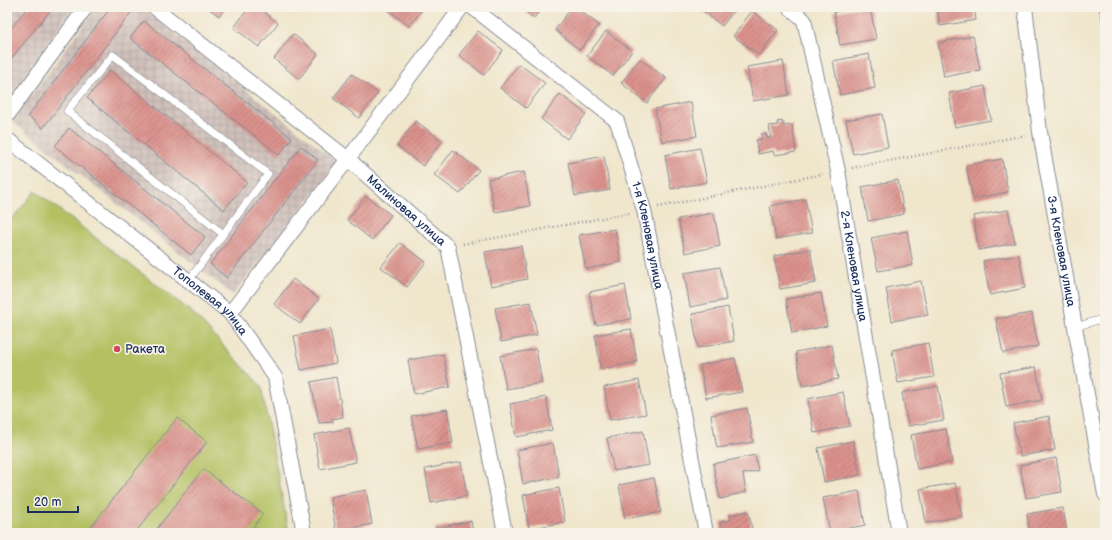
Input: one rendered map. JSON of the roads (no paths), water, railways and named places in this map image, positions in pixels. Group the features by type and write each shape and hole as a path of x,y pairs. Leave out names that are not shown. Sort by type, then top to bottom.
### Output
{"street":[{"path":"7,116 86,7"},
{"name":"Малиновая улица","path":"154,7 348,159 448,247 505,533"},
{"path":"230,313 462,7"},
{"name":"1-я Кленовая улица","path":"472,7 617,121 644,210 706,533"},
{"name":"2-я Кленовая улица","path":"789,7 804,20 838,171 899,533"},
{"name":"3-я Кленовая улица","path":"1025,7 1040,132 1075,327 1102,460 1105,494"},
{"name":"Тополевая улица","path":"7,139 230,313 274,376 304,533"}],"lane":[{"path":"189,280 268,174 113,56 67,110 223,234"},
{"path":"1075,327 1105,318"}],"place":[{"name":"Ракета","path":"117,349"}]}
